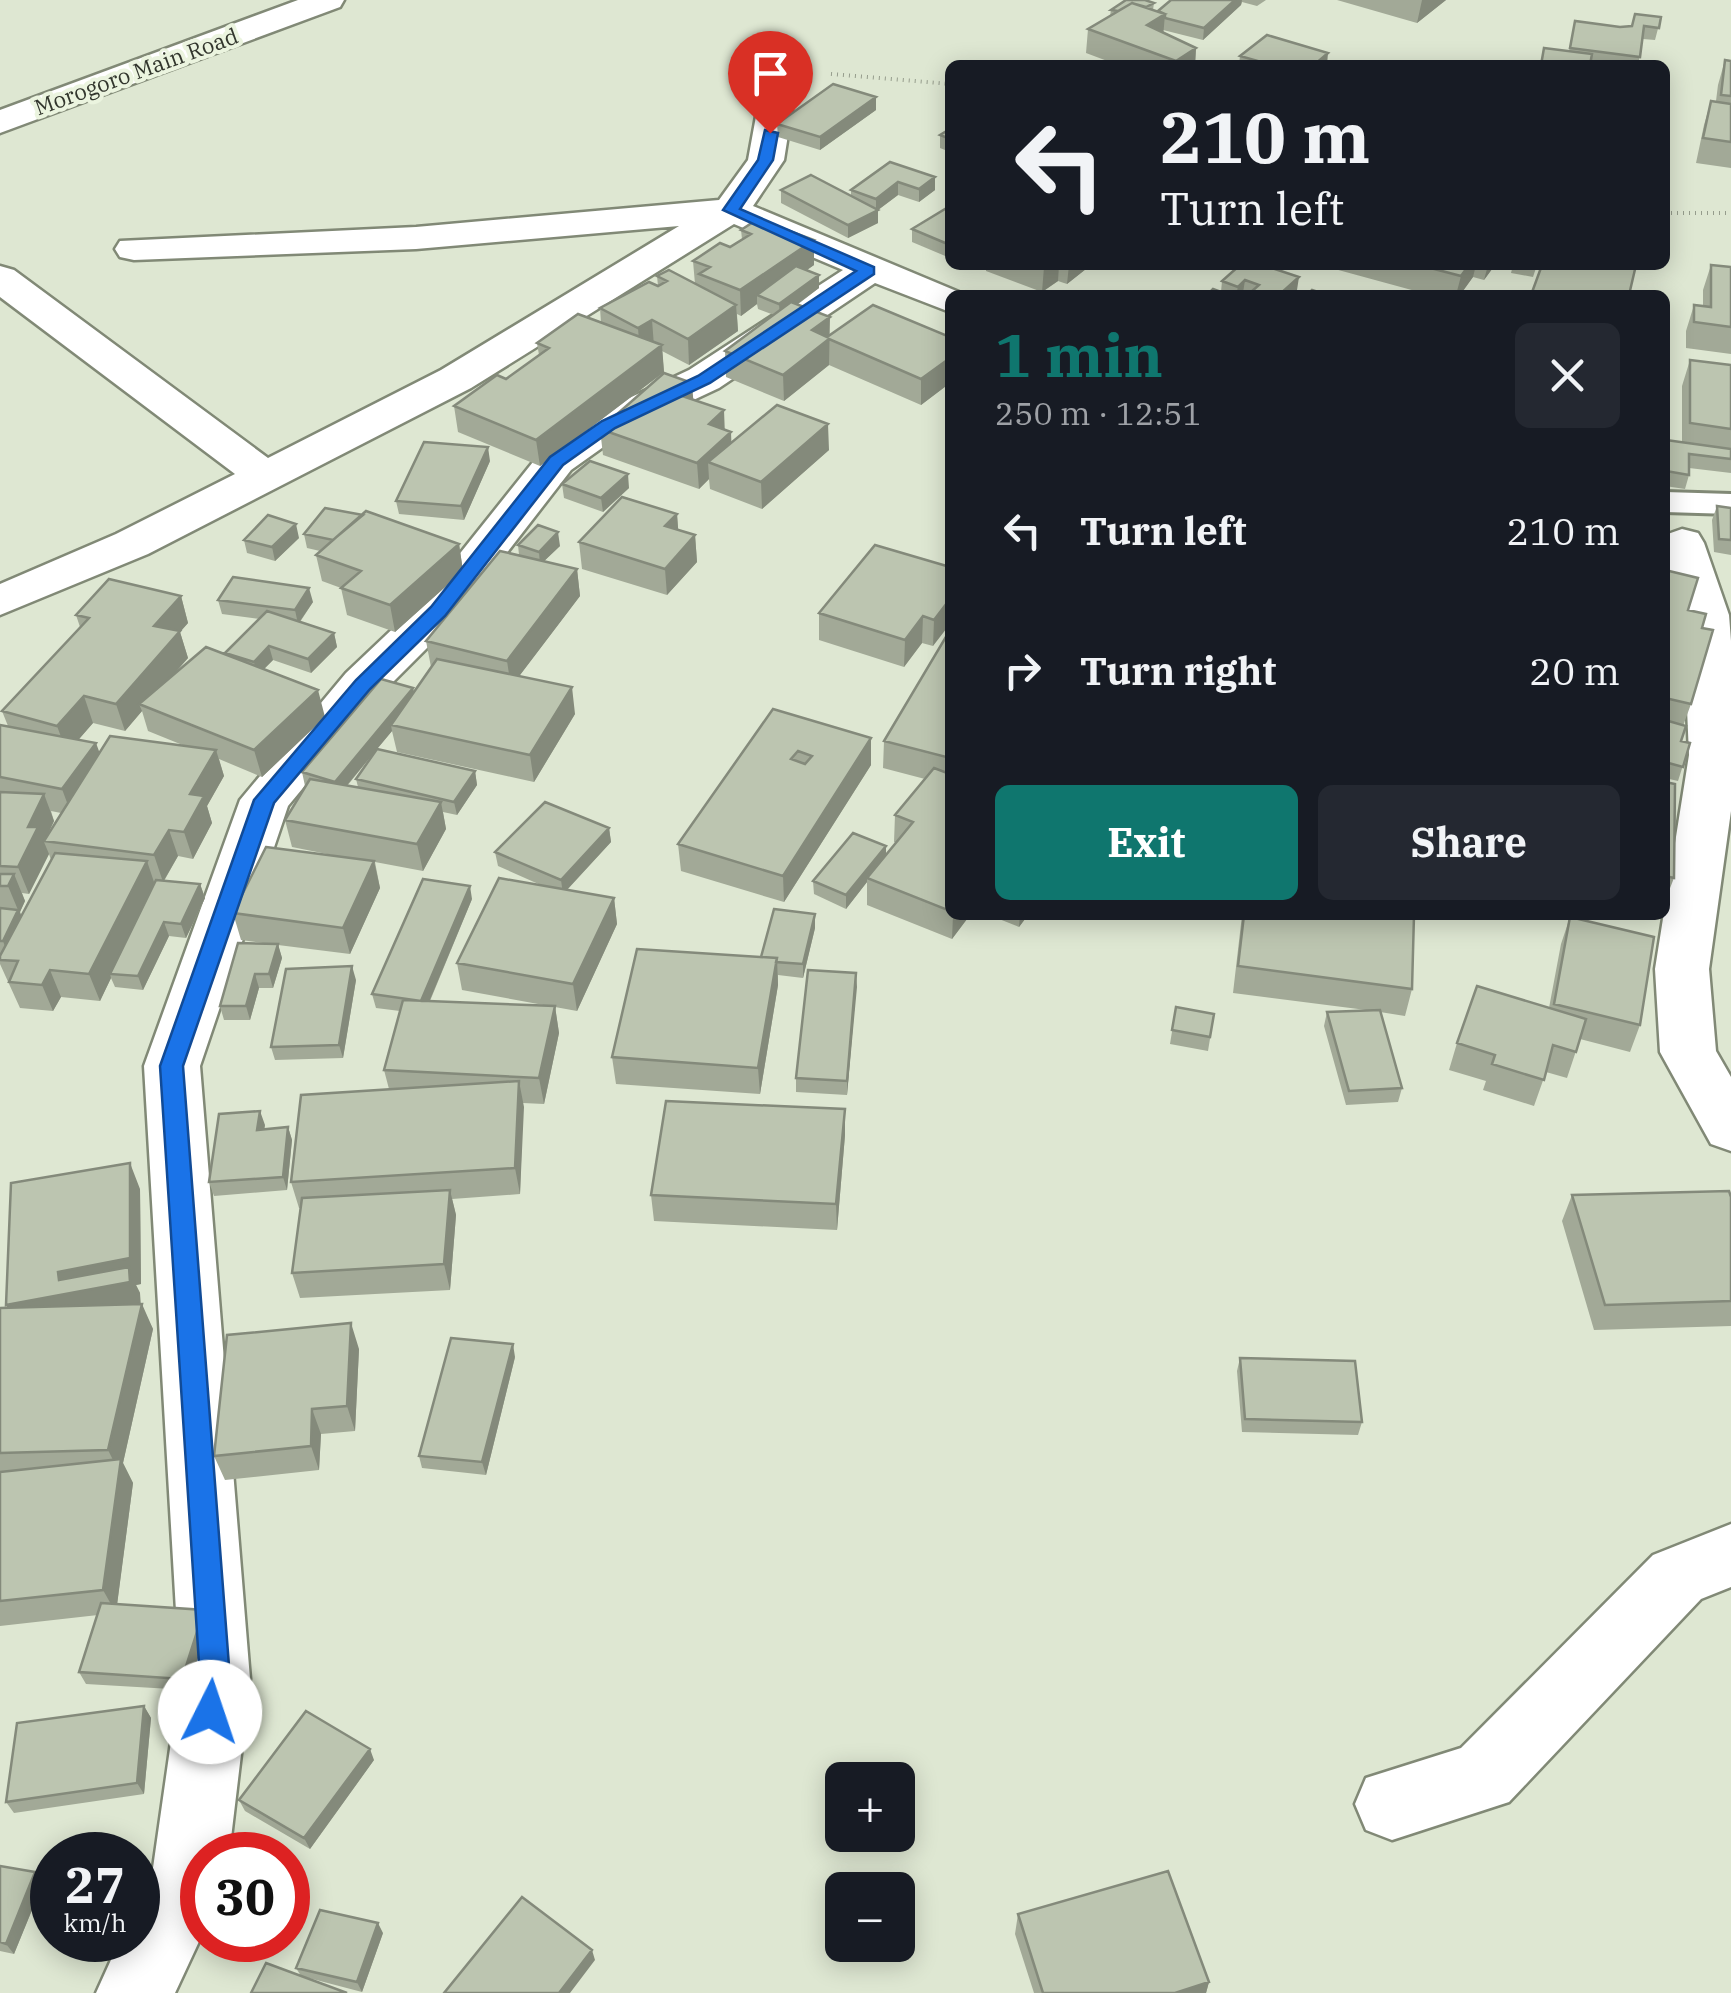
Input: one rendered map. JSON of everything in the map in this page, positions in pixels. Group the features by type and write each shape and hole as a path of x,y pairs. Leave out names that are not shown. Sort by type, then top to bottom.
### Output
{"main road":[{"name":"Morogoro Main Road","path":"0,122 328,0"},
{"path":"0,601 266,478 456,379 731,210 766,160 780,78"},
{"path":"134,249 416,238 731,210 868,270 945,298"},
{"path":"135,1993 188,1881 215,1679 172,1066 265,800 363,684 438,612 556,461 608,424 704,379 868,270"},
{"path":"0,278 266,478"},
{"path":"1671,526 1731,558"},
{"path":"1671,526 1706,615 1714,755 1682,969 1688,1052 1731,1128"},
{"path":"1392,1804 1483,1777 1677,1577 1731,1555"}],"lane":[{"path":"1671,526 1731,504"}],"path":[{"path":"780,78 851,73 945,83"},
{"path":"1670,214 1731,214"}],"building":[{"path":"1126,0 1154,3 1146,7 1132,3 1118,11 1111,10"},
{"path":"1171,0 1235,0 1204,28 1165,18 1158,11"},
{"path":"1132,3 1165,14 1147,25 1196,48 1173,60 1088,29"},
{"path":"1635,14 1661,17 1659,28 1644,26 1640,57 1570,48 1575,21 1632,26"},
{"path":"1267,35 1328,53 1320,60 1254,60 1240,56"},
{"path":"1544,48 1592,54 1591,60 1542,60"},
{"path":"1725,60 1731,61 1731,96 1721,95"},
{"path":"833,84 876,97 820,137 777,124"},
{"path":"1711,101 1731,104 1731,142 1703,138"},
{"path":"890,162 935,177 919,189 898,182 876,199 851,190"},
{"path":"811,175 878,210 848,225 781,190"},
{"path":"945,209 945,243 912,229"},
{"path":"758,219 814,240 740,290 699,274 710,267 693,261 720,243 730,247 751,234 741,230"},
{"path":"1711,265 1731,267 1731,327 1694,322 1694,305 1711,307"},
{"path":"796,266 819,275 779,304 757,295"},
{"path":"669,270 736,305 688,339 652,320 638,328 600,308 649,282 658,286 667,281 657,276"},
{"path":"1234,270 1278,270 1299,277 1285,290 1253,290 1259,285 1245,280 1238,287 1222,281"},
{"path":"1438,270 1465,270 1461,276"},
{"path":"1540,270 1635,270 1630,290 1533,290"},
{"path":"791,302 830,317 812,330 827,337 873,305 945,335 945,362 921,379 829,339 783,375 725,351"},
{"path":"578,314 662,345 536,440 454,406 497,375 506,379 549,348 537,343"},
{"path":"1690,360 1731,365 1731,429 1690,423"},
{"path":"664,373 692,383 679,395 724,410 709,424 731,432 697,463 600,429"},
{"path":"777,405 828,424 761,482 708,462"},
{"path":"1670,441 1731,449 1731,459 1689,454 1689,475 1670,472"},
{"path":"424,442 488,447 461,506 396,501"},
{"path":"590,461 628,474 601,498 562,484"},
{"path":"622,497 677,514 665,526 695,535 665,569 579,542"},
{"path":"1717,506 1731,508 1731,540 1719,539"},
{"path":"325,508 363,515 333,540 304,534"},
{"path":"366,511 459,544 390,605 341,588 361,571 316,555"},
{"path":"268,515 296,524 272,547 244,540"},
{"path":"538,525 558,532 539,552 518,545"},
{"path":"875,545 945,566 945,606 934,620 923,616 905,640 819,613"},
{"path":"500,551 577,569 507,661 426,641"},
{"path":"1670,571 1698,578 1688,610 1706,614 1702,628 1713,630 1691,704 1670,699"},
{"path":"233,577 309,588 295,610 218,600"},
{"path":"109,579 181,596 154,626 180,631 116,704 84,696 57,726 2,711 89,618 76,615"},
{"path":"267,611 334,633 308,659 269,646 254,662 225,653"},
{"path":"945,638 945,757 884,741"},
{"path":"206,647 318,690 254,750 139,704"},
{"path":"437,659 572,687 530,755 391,725"},
{"path":"381,679 413,688 335,782 302,772"},
{"path":"773,709 871,738 783,876 678,844","holes":["798,751 812,756 805,764 791,759"]},
{"path":"1670,721 1686,726 1681,741 1690,743 1683,767 1670,763"},
{"path":"0,725 96,743 62,789 0,777"},
{"path":"110,736 216,750 190,794 204,796 184,832 169,830 154,855 44,841"},
{"path":"377,749 475,771 454,802 356,779"},
{"path":"934,768 945,772 945,909 867,878 913,822 895,815"},
{"path":"310,779 441,802 417,844 285,820"},
{"path":"1670,783 1675,784 1674,878 1670,877"},
{"path":"0,792 44,794 28,827 38,827 18,867 0,866"},
{"path":"545,802 609,828 561,880 495,852"},
{"path":"853,833 886,846 846,895 813,881"},
{"path":"266,847 374,861 343,928 233,913"},
{"path":"55,853 147,861 89,974 50,970 42,985 9,982 18,961 0,960 0,956"},
{"path":"0,874 14,874 8,886 0,886"},
{"path":"499,878 614,898 573,984 457,963"},
{"path":"423,879 470,886 421,1001 372,994"},
{"path":"156,880 200,884 181,924 164,922 138,976 110,974"},
{"path":"0,908 18,910 3,941 0,941"},
{"path":"774,909 815,914 803,964 761,957"},
{"path":"1243,920 1414,920 1412,989 1238,966"},
{"path":"1569,920 1654,937 1640,1025 1554,1004"},
{"path":"238,943 278,944 269,974 255,974 246,1006 220,1006"},
{"path":"637,949 777,958 758,1068 612,1057"},
{"path":"352,966 339,1045 271,1047 286,969"},
{"path":"808,970 856,973 847,1081 796,1078"},
{"path":"1477,986 1586,1019 1576,1052 1553,1045 1544,1080 1492,1064 1495,1055 1457,1043"},
{"path":"403,1000 555,1006 539,1078 384,1070"},
{"path":"1176,1007 1214,1014 1210,1037 1172,1030"},
{"path":"1380,1010 1402,1088 1349,1091 1327,1012"},
{"path":"519,1081 515,1168 291,1182 301,1095"},
{"path":"666,1101 845,1109 836,1204 651,1195"},
{"path":"260,1111 257,1130 288,1127 283,1177 209,1182 219,1114"},
{"path":"130,1163 130,1258 58,1272 59,1280 129,1267 130,1282 6,1305 11,1183"},
{"path":"450,1190 444,1264 292,1273 302,1198"},
{"path":"1729,1191 1731,1301 1605,1305 1572,1195"},
{"path":"142,1304 108,1450 0,1453 0,1308"},
{"path":"351,1323 347,1406 312,1409 311,1446 214,1456 227,1335"},
{"path":"451,1338 513,1344 482,1462 419,1456"},
{"path":"1240,1358 1355,1361 1362,1422 1245,1419"},
{"path":"121,1459 103,1590 0,1601 0,1472"},
{"path":"101,1603 204,1610 182,1679 79,1672"},
{"path":"144,1706 137,1783 6,1802 17,1723"},
{"path":"306,1711 370,1749 308,1832 294,1832 239,1800"},
{"path":"0,1866 30,1871 30,1884 6,1944 0,1942"},
{"path":"1168,1871 1209,1982 1175,1993 1043,1993 1018,1914"},
{"path":"522,1897 592,1950 559,1993 444,1993"},
{"path":"320,1910 378,1923 357,1982 296,1968 298,1962 310,1962 310,1934"},
{"path":"266,1963 347,1993 251,1993"}],"route":[{"path":"210,1712 215,1679 172,1066 265,800 363,684 438,612 556,461 608,424 704,379 868,270 731,210 766,160 770,133"}]}
